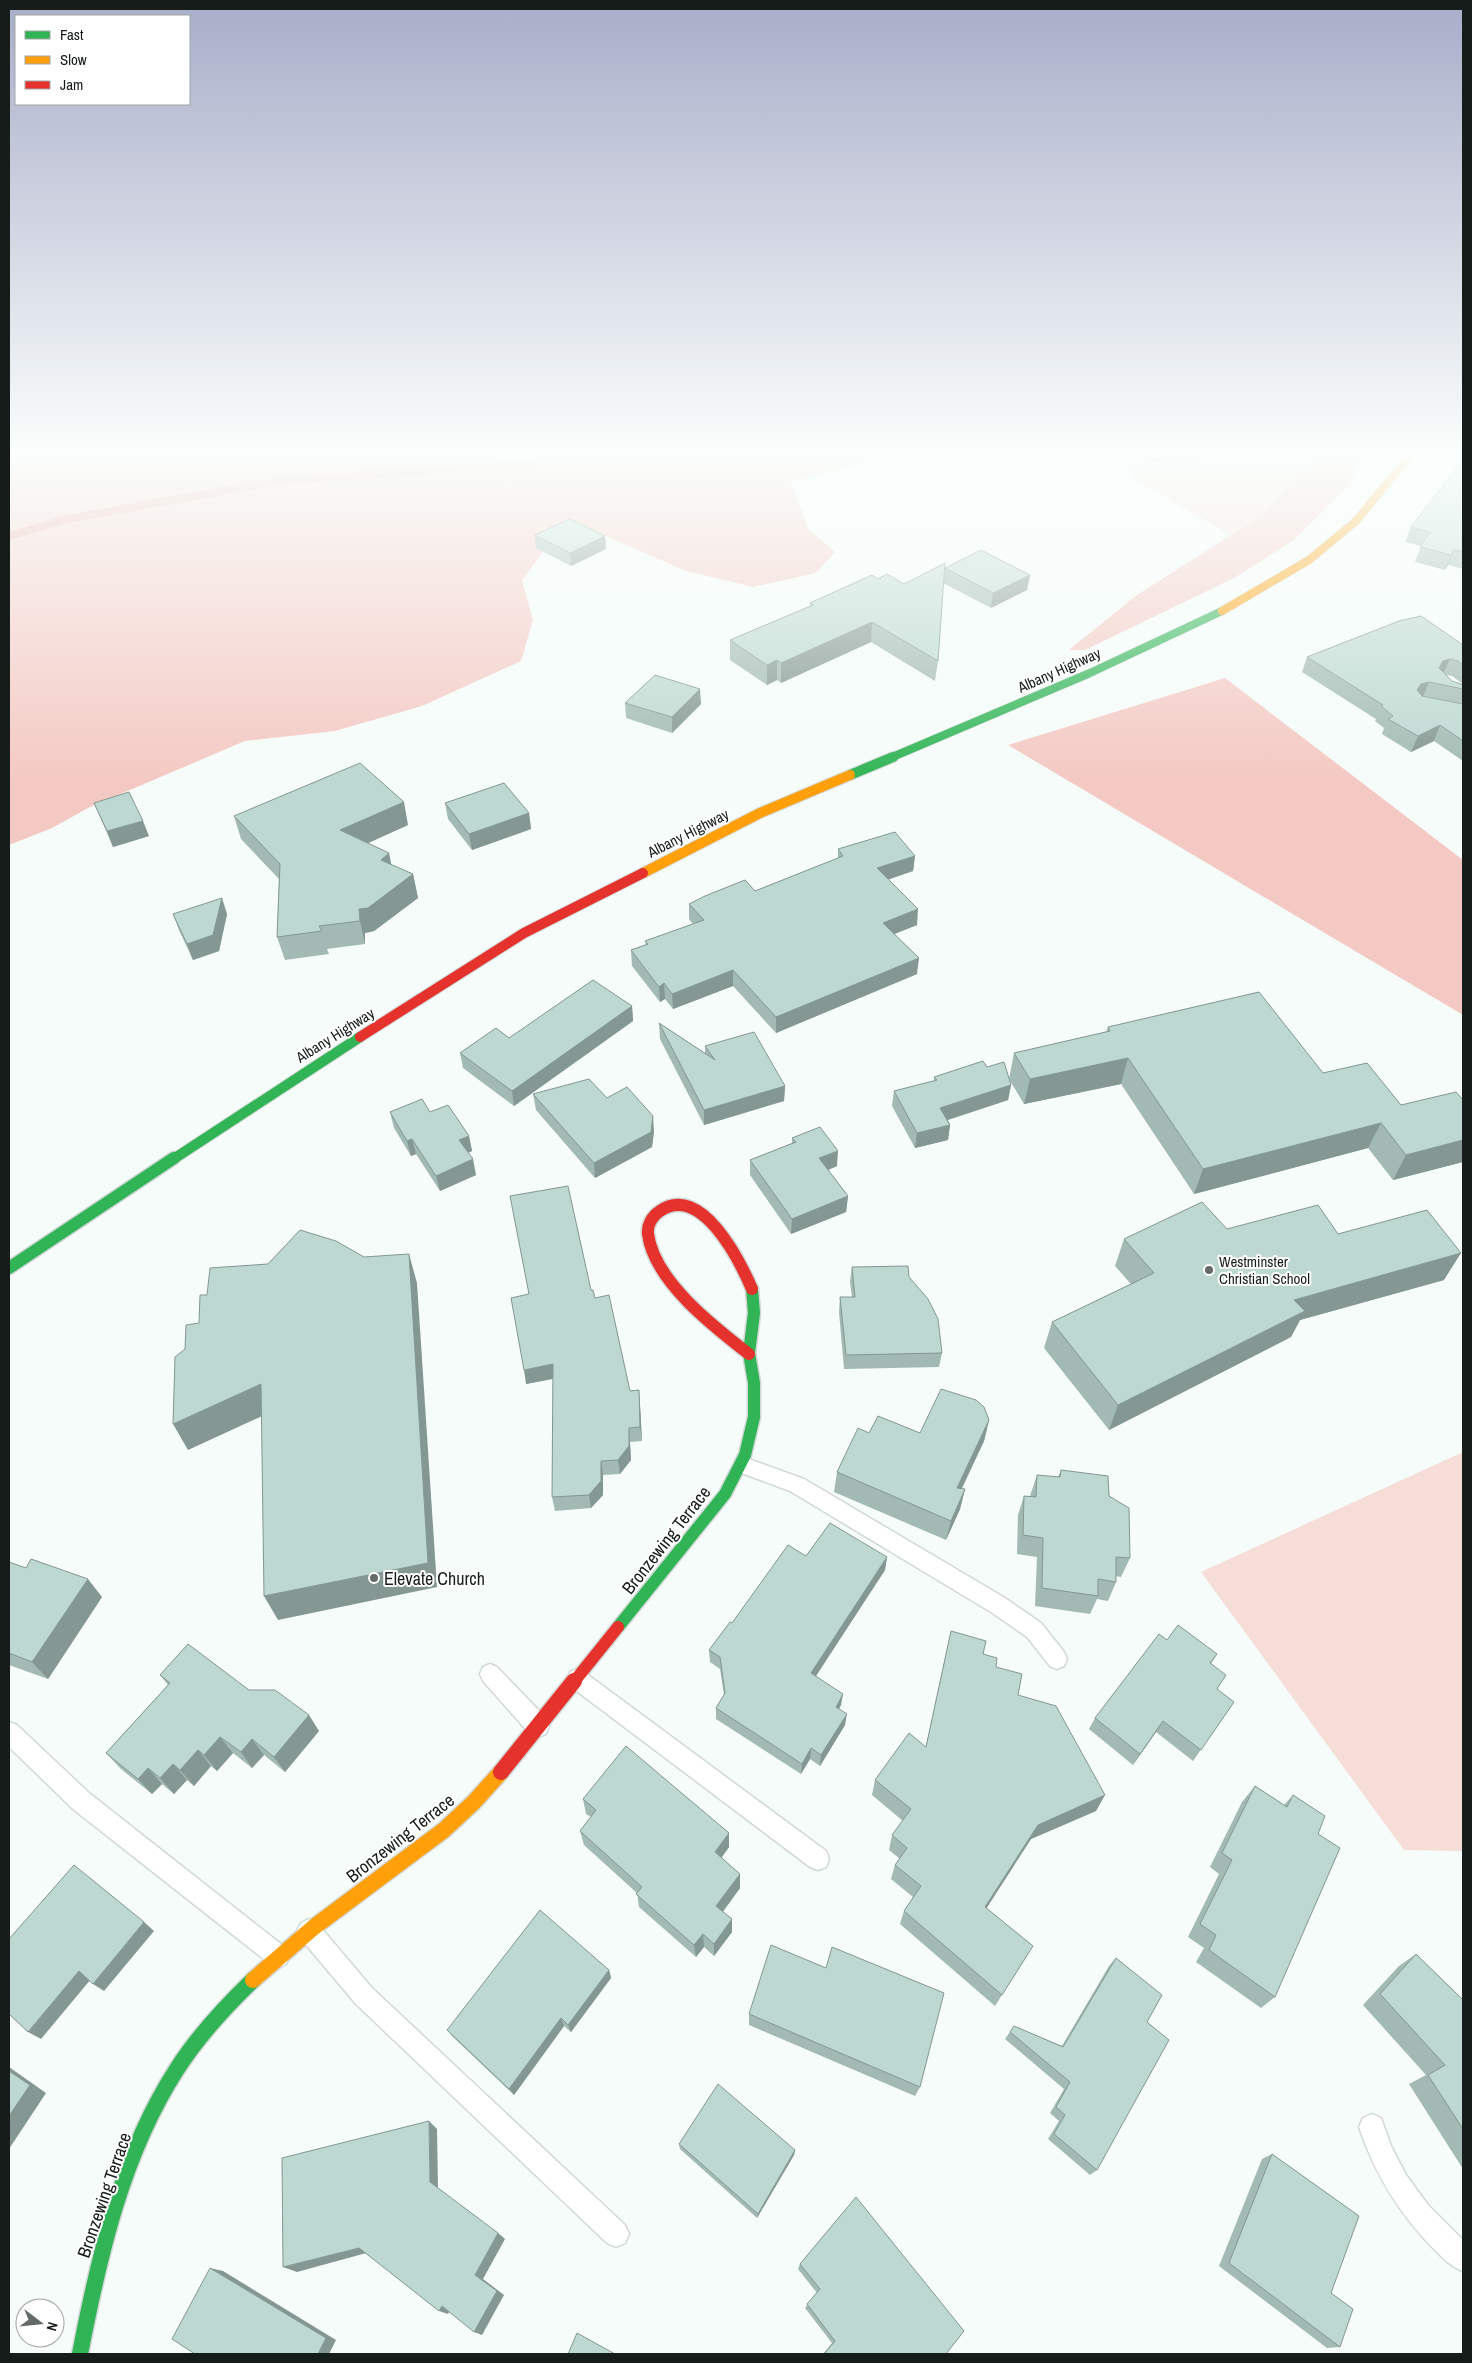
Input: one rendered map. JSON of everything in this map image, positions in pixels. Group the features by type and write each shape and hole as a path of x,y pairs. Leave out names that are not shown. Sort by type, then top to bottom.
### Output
{"main road":[{"name":"Albany Highway","path":"9,1268 275,1091 524,933 760,813 1090,673 1236,604 1309,559"},
{"name":"Bronzewing Terrace","path":"80,2354 88,2303 108,2228 138,2142 177,2069 235,1996 278,1956 452,1824 492,1784 725,1494 743,1465 753,1433 754,1386 749,1354 755,1303 752,1289 718,1230 710,1220 693,1208 674,1205 656,1213 650,1221 648,1239 684,1299 696,1313 749,1354"}],"lane":[{"path":"743,1465 797,1485 998,1605 1034,1630 1057,1659"},
{"path":"490,1674 538,1726"},
{"path":"577,1679 818,1859"},
{"path":"9,1733 81,1801 278,1956"},
{"path":"309,1931 364,1996 616,2234"},
{"path":"1372,2127 1379,2154 1392,2180 1429,2226 1463,2258"}],"shaded area":[{"path":"9,559 537,559 522,581 533,620 521,661 422,706 335,731 245,741 90,807 52,828 9,845"},
{"path":"659,559 828,559 816,573 753,587 686,571"},
{"path":"1193,559 1264,559 1236,577 1085,650 1069,650 1137,595"},
{"path":"1225,678 1463,860 1463,1015 1008,745"},
{"path":"1463,1452 1463,1851 1404,1850 1201,1572"}],"building":[{"path":"962,559 999,559 1030,575 993,593 945,568"},
{"path":"945,563 938,661 872,622 781,663 777,660 767,665 730,640 813,605 810,603 872,575 878,579 887,574 904,584"},
{"path":"1421,616 1463,645 1463,665 1458,661 1450,659 1443,661 1439,668 1452,681 1463,685 1463,689 1429,682 1421,684 1417,690 1422,696 1463,704 1463,741 1440,725 1418,736 1388,719 1393,716 1381,706 1383,705 1307,657 1399,621"},
{"path":"655,675 700,689 672,717 625,703"},
{"path":"360,763 404,802 340,830 389,853 381,860 413,874 368,908 359,909 360,921 319,926 322,931 277,937 280,864 234,816"},
{"path":"504,783 529,813 469,834 445,803"},
{"path":"129,792 143,821 107,831 94,803"},
{"path":"895,832 915,856 877,868 918,909 883,923 919,958 776,1017 733,970 672,994 664,983 659,987 631,950 648,944 645,941 704,920 689,904 705,896 745,880 755,891 843,856 838,849"},
{"path":"222,898 213,935 187,944 173,914"},
{"path":"593,980 632,1006 512,1091 460,1053 496,1028 509,1038"},
{"path":"1259,992 1323,1073 1367,1063 1401,1105 1456,1092 1463,1100 1463,1140 1406,1155 1381,1123 1203,1169 1128,1058 1030,1079 1014,1053 1110,1031 1108,1027"},
{"path":"659,1023 715,1060 705,1046 754,1032 785,1086 704,1110"},
{"path":"983,1061 987,1067 1004,1062 1011,1085 940,1108 950,1125 917,1133 894,1091 937,1080 934,1077"},
{"path":"589,1079 607,1098 627,1087 653,1116 651,1132 594,1163 533,1094"},
{"path":"422,1099 430,1112 448,1105 469,1136 459,1140 473,1159 436,1176 412,1139 407,1141 390,1112"},
{"path":"820,1127 838,1151 819,1158 848,1196 792,1219 750,1160 796,1142 792,1138"},
{"path":"568,1186 591,1290 593,1290 595,1298 609,1295 630,1391 639,1390 640,1427 629,1428 629,1446 618,1460 601,1461 601,1481 589,1495 552,1497 553,1364 524,1370 511,1298 529,1294 510,1196"},
{"path":"1202,1202 1227,1229 1318,1205 1338,1234 1427,1210 1461,1253 1294,1300 1305,1311 1118,1405 1052,1322 1154,1273 1124,1239"},
{"path":"300,1230 336,1241 364,1257 409,1254 428,1563 264,1596 261,1384 173,1424 175,1357 185,1349 186,1325 199,1323 200,1295 207,1295 210,1268 268,1264"},
{"path":"908,1266 909,1277 928,1299 938,1319 942,1353 846,1355 840,1297 855,1297 852,1267"},
{"path":"941,1389 976,1400 984,1407 989,1420 957,1488 965,1489 951,1521 837,1472 858,1428 869,1433 878,1416 920,1433"},
{"path":"1061,1470 1108,1476 1109,1496 1129,1508 1130,1558 1116,1557 1116,1582 1098,1579 1098,1596 1042,1588 1043,1538 1023,1535 1024,1496 1036,1497 1037,1475 1060,1477"},
{"path":"830,1523 887,1557 811,1673 843,1694 836,1707 847,1714 821,1755 811,1748 802,1764 716,1708 725,1693 720,1657 709,1650 730,1622 732,1623 788,1545 806,1556"},
{"path":"31,1559 88,1579 32,1662 9,1653 9,1562 26,1568"},
{"path":"1178,1625 1217,1654 1210,1663 1226,1675 1217,1689 1234,1702 1201,1750 1163,1721 1140,1754 1095,1718 1159,1634 1167,1640"},
{"path":"951,1631 986,1641 983,1654 997,1658 996,1667 1022,1674 1018,1695 1056,1706 1105,1795 1038,1825 985,1907 1033,1946 1002,1995 904,1911 921,1886 895,1865 907,1848 892,1835 911,1809 875,1780 909,1733 926,1747"},
{"path":"188,1644 249,1690 275,1690 309,1715 274,1757 252,1739 241,1752 220,1737 204,1755 198,1750 180,1770 173,1764 160,1778 148,1768 138,1779 106,1753 170,1683 160,1675"},
{"path":"626,1746 729,1833 715,1852 740,1874 716,1906 732,1919 714,1944 703,1934 694,1945 636,1894 642,1887 580,1831 596,1810 583,1799"},
{"path":"1255,1786 1287,1807 1293,1795 1325,1816 1318,1834 1340,1848 1275,1997 1209,1950 1216,1935 1200,1924 1232,1860 1222,1853"},
{"path":"74,1865 144,1922 93,1984 79,1971 28,2032 9,2014 9,1939"},
{"path":"540,1910 609,1970 568,2025 561,2018 509,2089 447,2030"},
{"path":"771,1945 826,1968 832,1947 944,1993 920,2087 749,2014"},
{"path":"1416,1954 1463,2000 1463,2129 1428,2075 1445,2065 1380,1994"},
{"path":"1116,1958 1162,1995 1147,2022 1169,2040 1097,2170 1054,2134 1065,2115 1056,2107 1070,2082 1010,2032 1014,2026 1063,2047"},
{"path":"9,2071 30,2085 9,2116"},
{"path":"718,2084 795,2150 758,2214 679,2144"},
{"path":"429,2121 430,2182 498,2233 475,2275 497,2291 474,2332 442,2306 439,2311 359,2248 283,2267 282,2158"},
{"path":"1272,2154 1359,2216 1331,2293 1353,2309 1340,2347 1229,2263"},
{"path":"856,2197 964,2331 946,2354 824,2354 835,2341 807,2304 820,2289 800,2264"},
{"path":"210,2268 326,2338 318,2354 195,2354 172,2339"},
{"path":"577,2333 615,2354 568,2354"}],"traffic: fast":[{"path":"850,775 1090,673 1222,611"},
{"path":"9,1268 275,1091 360,1037"},
{"path":"618,1627 725,1494 745,1455 754,1417 754,1383 749,1353 754,1313 752,1289"},
{"path":"80,2354 104,2244 127,2172 141,2137 157,2103 192,2047 253,1980"}],"traffic: slow":[{"path":"1222,611 1310,559"},
{"path":"643,873 760,813 850,775"},
{"path":"253,1980 314,1927 444,1830 474,1802 501,1772"}],"traffic: jam":[{"path":"360,1037 524,933 643,873"},
{"path":"749,1354 701,1316 672,1283 650,1241 648,1229 654,1216 672,1205 684,1204 704,1215 721,1235 752,1289"},
{"path":"501,1772 618,1627"}],"place":[{"name":"Westminster Christian School","path":"1209,1270"},
{"name":"Elevate Church","path":"374,1578"}]}
